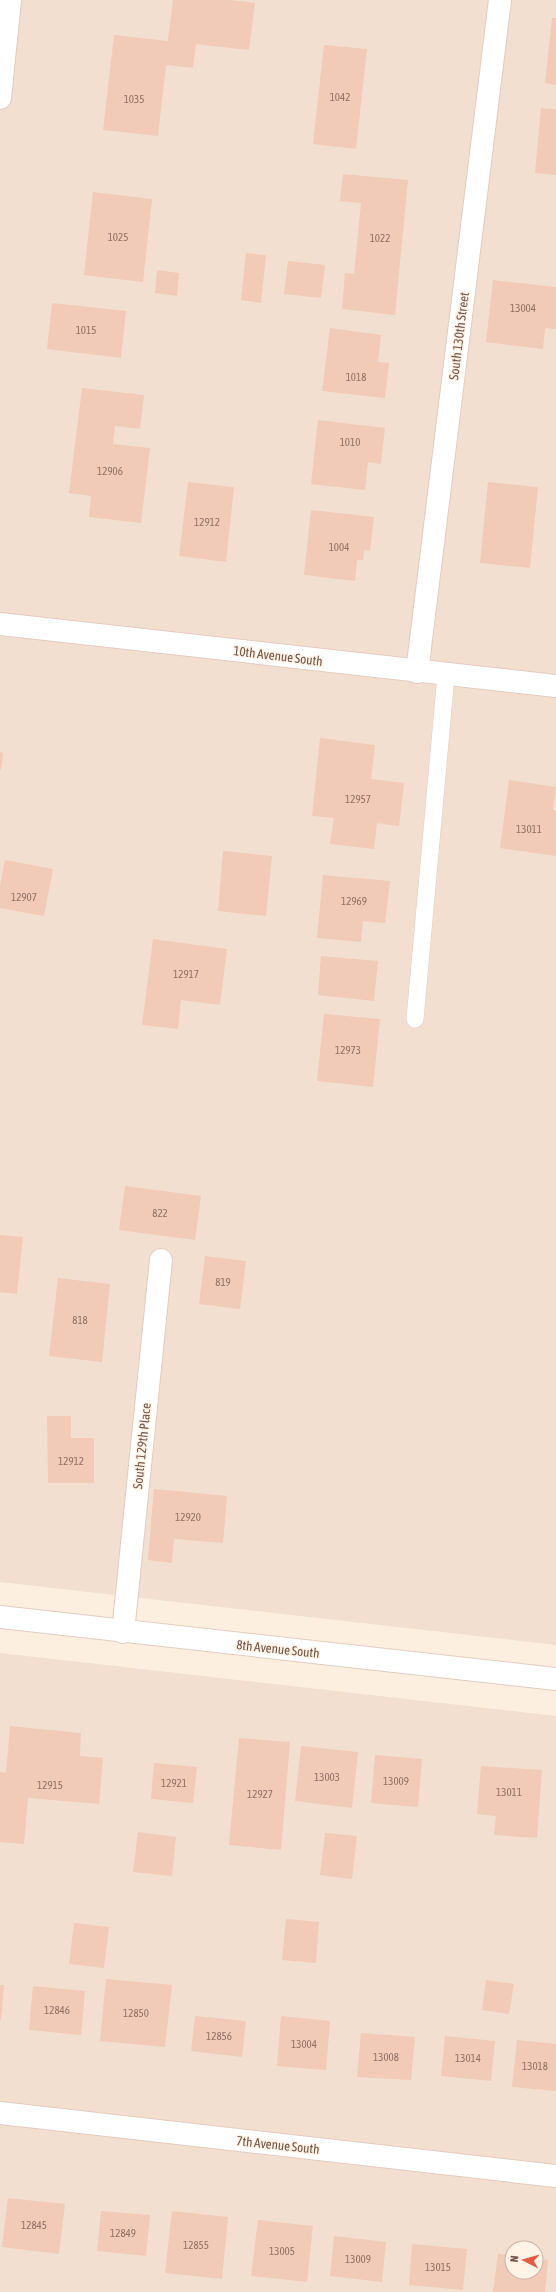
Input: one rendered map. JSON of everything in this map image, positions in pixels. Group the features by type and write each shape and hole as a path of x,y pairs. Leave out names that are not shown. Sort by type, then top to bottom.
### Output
{"street":[{"path":"0,98 10,0"},
{"name":"South 130th Street","path":"417,672 500,0"},
{"name":"10th Avenue South","path":"0,624 417,672 556,686"},
{"name":"South 129th Place","path":"123,1632 161,1260"},
{"name":"8th Avenue South","path":"0,1617 123,1632 556,1679"},
{"name":"7th Avenue South","path":"0,2113 556,2176"}],"lane":[{"path":"415,1019 446,675"}],"shaded area":[{"path":"0,0 556,0 556,1645 0,1582"},
{"path":"0,1653 556,1716 556,2292 0,2292"}],"building":[{"path":"173,0 230,0 255,3 249,50 196,44 193,68 166,65 158,136 103,130 114,35 168,41"},
{"path":"552,18 556,18 556,85 545,83"},
{"path":"324,45 367,49 356,149 313,144"},
{"path":"541,108 556,109 556,175 535,173"},
{"path":"343,174 408,180 395,315 342,309 345,273 354,274 361,203 340,201"},
{"path":"93,192 152,199 143,282 84,275"},
{"path":"246,253 266,255 261,303 241,300"},
{"path":"288,261 325,265 321,298 284,294"},
{"path":"157,270 179,273 177,296 155,293"},
{"path":"493,280 556,287 556,329 545,328 543,349 486,342"},
{"path":"52,303 126,311 121,358 47,349"},
{"path":"330,328 381,335 378,362 389,363 385,398 322,391"},
{"path":"82,388 144,395 140,429 115,426 113,444 150,448 141,523 89,517 91,496 69,493"},
{"path":"318,420 385,428 381,464 368,462 365,490 311,484"},
{"path":"188,482 234,487 226,562 179,556"},
{"path":"488,482 538,487 530,568 480,563"},
{"path":"311,510 374,517 370,551 364,550 363,560 357,560 355,581 304,575"},
{"path":"320,738 375,745 371,779 404,783 399,826 377,823 374,849 330,844 334,818 312,816"},
{"path":"0,752 3,753 1,770 0,770"},
{"path":"509,780 556,787 553,810 556,810 556,856 500,848"},
{"path":"223,851 272,856 266,916 218,911"},
{"path":"5,860 53,869 44,916 0,908 0,886"},
{"path":"323,875 390,881 385,923 363,921 361,942 317,938"},
{"path":"153,939 227,949 220,1005 181,1000 178,1029 142,1025"},
{"path":"321,956 378,961 374,1001 318,995"},
{"path":"324,1014 380,1019 373,1087 317,1081"},
{"path":"125,1186 201,1196 195,1240 119,1230"},
{"path":"0,1235 23,1237 17,1294 0,1292"},
{"path":"205,1256 246,1261 240,1309 199,1304"},
{"path":"58,1278 110,1284 102,1362 49,1356"},
{"path":"47,1416 71,1416 71,1438 94,1438 94,1483 48,1483"},
{"path":"154,1489 227,1496 223,1543 174,1539 172,1563 148,1560"},
{"path":"10,1726 81,1733 80,1756 103,1758 99,1804 28,1798 24,1844 0,1842 0,1772 6,1773"},
{"path":"239,1738 290,1742 281,1850 229,1845"},
{"path":"301,1746 358,1752 352,1808 295,1801"},
{"path":"375,1755 422,1759 418,1807 371,1803"},
{"path":"154,1763 197,1767 193,1803 151,1799"},
{"path":"481,1766 542,1770 537,1838 494,1835 496,1816 477,1814"},
{"path":"138,1832 176,1837 172,1876 133,1872"},
{"path":"325,1833 357,1836 352,1879 320,1875"},
{"path":"286,1919 319,1922 316,1963 282,1960"},
{"path":"74,1923 109,1927 104,1968 69,1964"},
{"path":"106,1979 172,1985 165,2047 100,2041"},
{"path":"486,1980 514,1984 509,2014 482,2010"},
{"path":"0,1985 4,1985 1,2020 0,2020"},
{"path":"33,1986 85,1991 81,2035 29,2030"},
{"path":"195,2016 246,2021 242,2057 191,2051"},
{"path":"281,2016 330,2021 326,2070 277,2066"},
{"path":"361,2033 415,2037 411,2080 357,2077"},
{"path":"445,2036 495,2041 491,2081 441,2076"},
{"path":"517,2040 556,2044 556,2091 512,2087"},
{"path":"8,2198 65,2204 59,2254 2,2247"},
{"path":"101,2211 150,2215 146,2256 97,2251"},
{"path":"172,2211 228,2217 222,2279 165,2273"},
{"path":"258,2220 313,2226 307,2282 251,2276"},
{"path":"334,2236 386,2242 382,2282 330,2276"},
{"path":"412,2244 467,2249 463,2290 409,2285"},
{"path":"498,2254 504,2254 504,2280 544,2280 544,2259 548,2260 545,2292 493,2292"}]}
